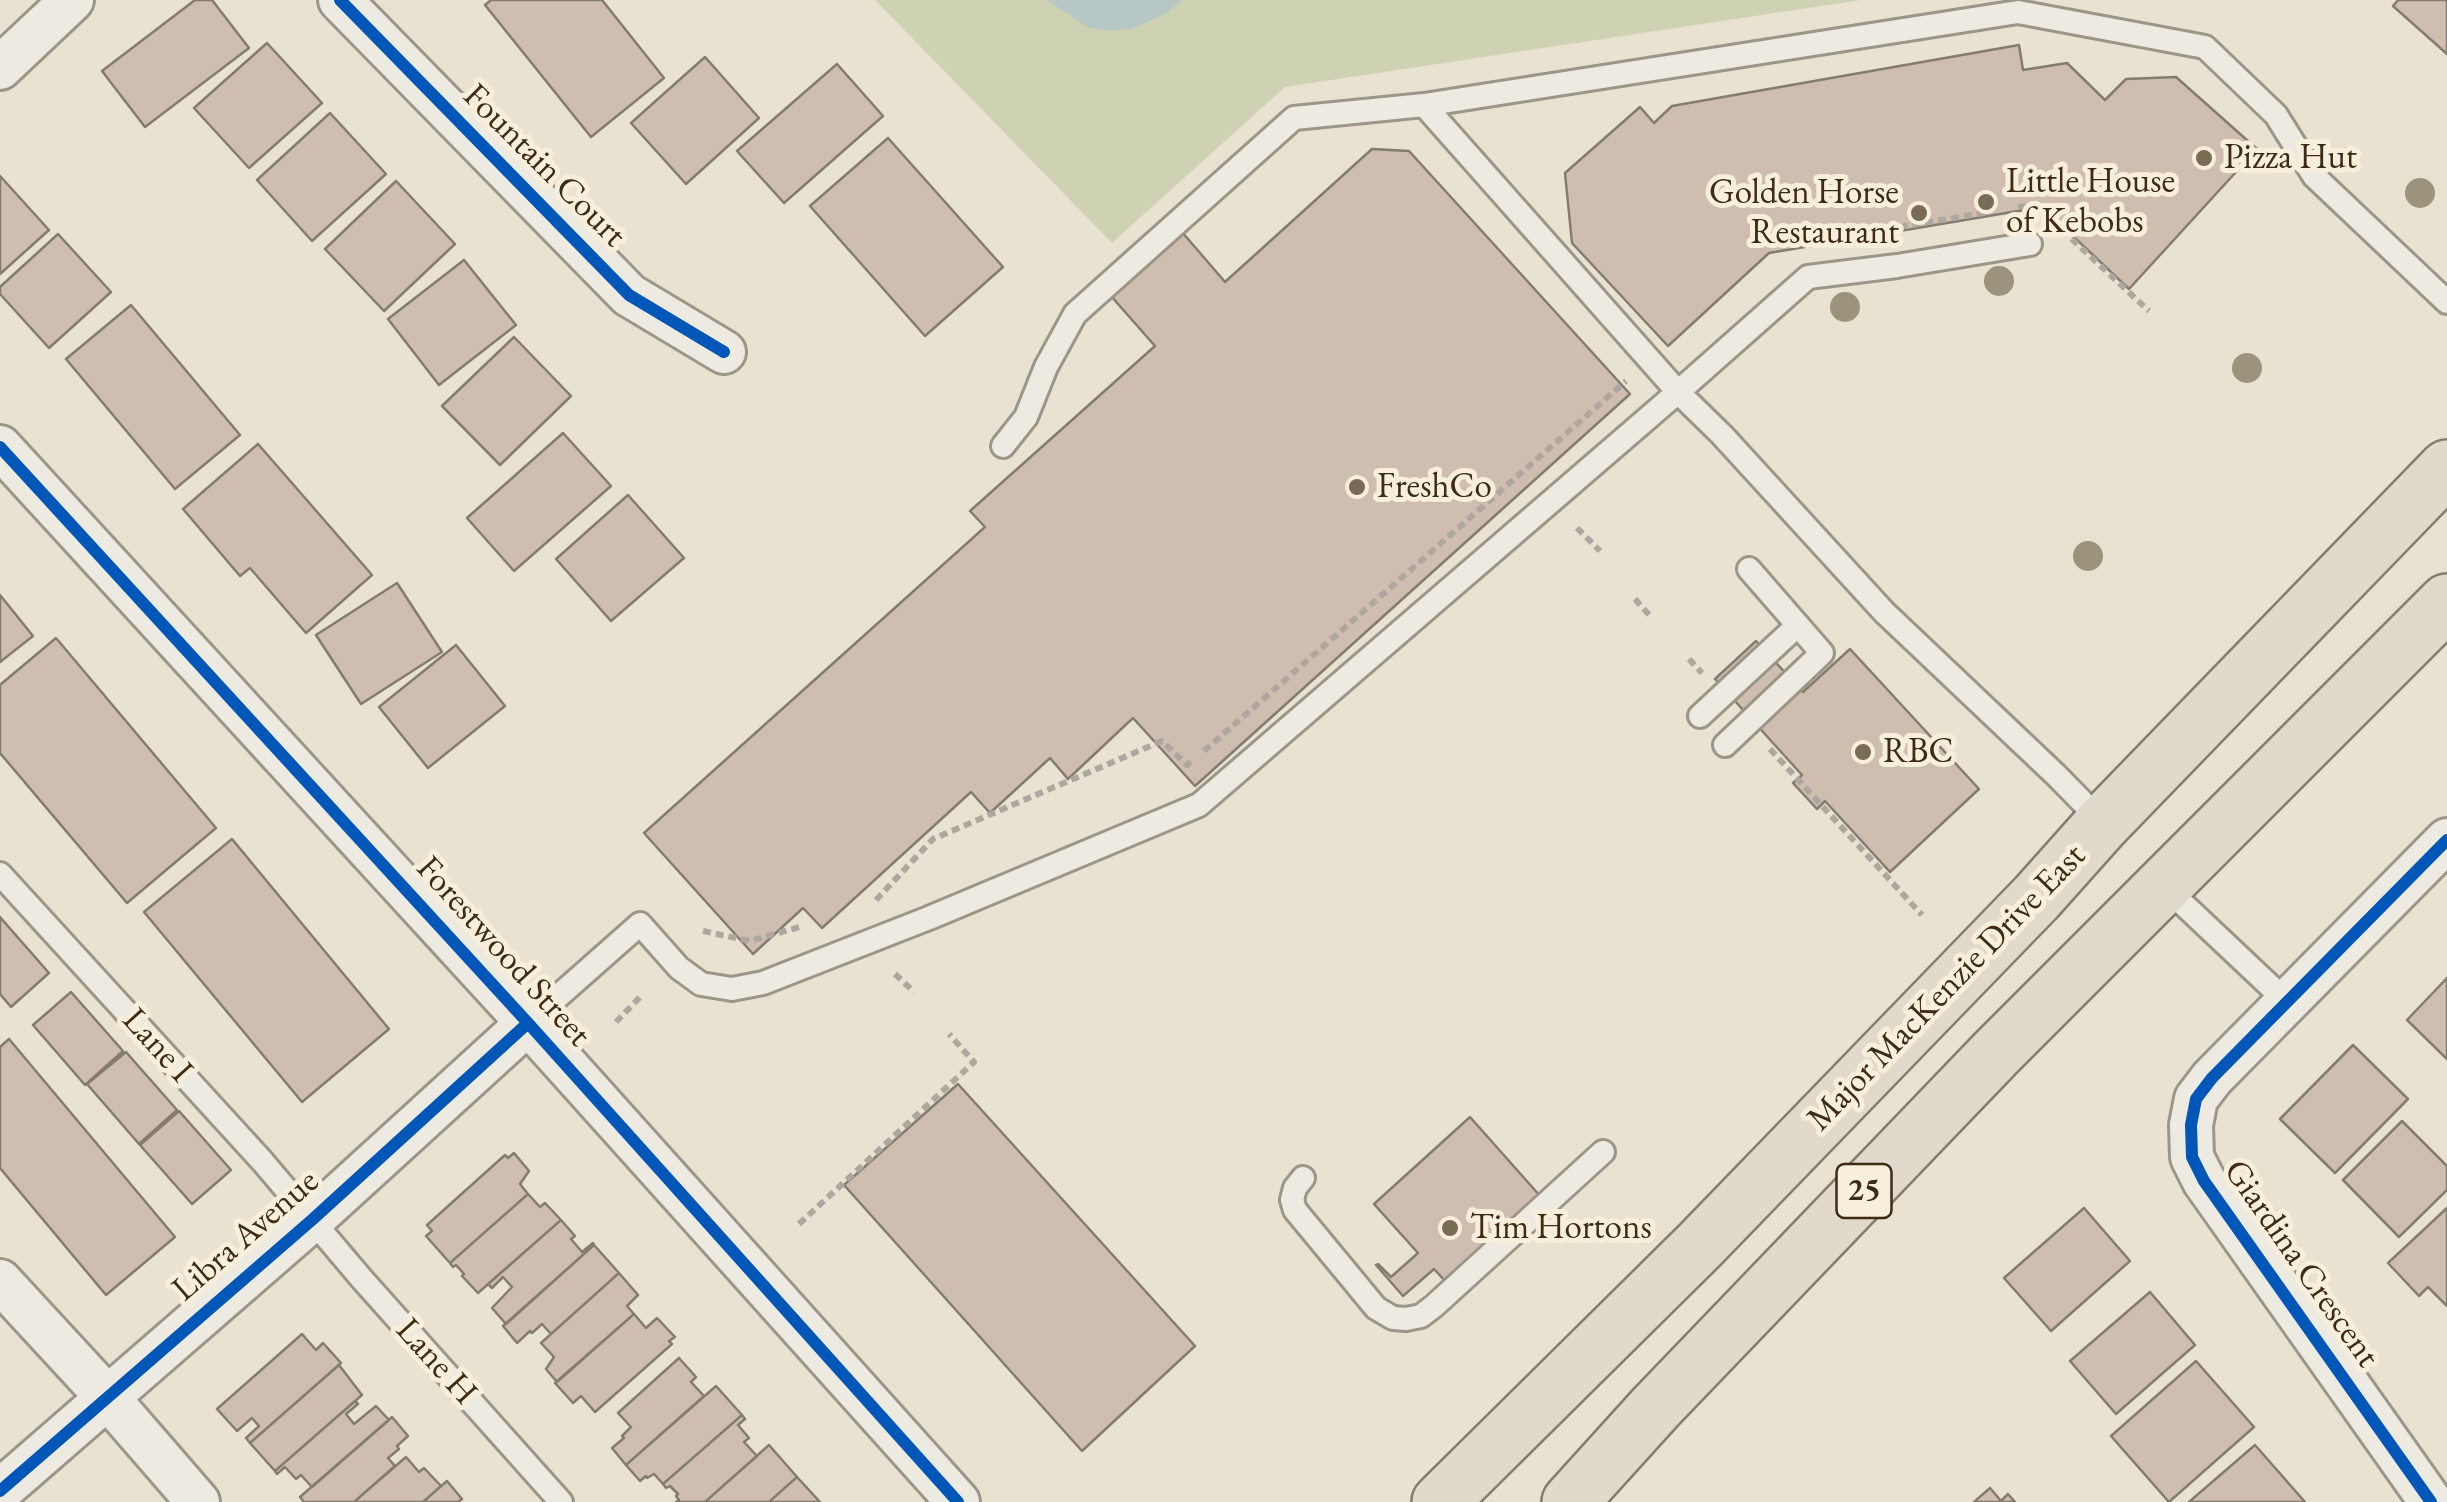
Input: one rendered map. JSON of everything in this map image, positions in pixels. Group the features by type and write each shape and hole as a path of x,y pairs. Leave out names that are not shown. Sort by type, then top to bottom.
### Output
{"main road":[{"name":"Major MacKenzie Drive East","path":"1440,1502 1700,1246 2447,468"},
{"name":"25","path":"1570,1502 1669,1393 1984,1066 2447,602"},
{"path":"2103,823 2164,885"}],"street":[{"path":"0,68 72,0"},
{"name":"Fountain Court","path":"340,0 628,295 724,352"},
{"name":"Forestwood Street","path":"0,446 528,1023 958,1502"},
{"name":"Giardina Crescent","path":"2431,1502 2204,1181 2192,1157 2190,1125 2196,1099 2212,1078 2447,840"},
{"name":"Libra Avenue","path":"0,1491 312,1219 528,1023"},
{"path":"0,1281 198,1502"}],"lane":[{"path":"1003,446 1026,417 1046,366 1075,314 1294,118 1424,105 2018,12 2205,47 2276,115 2314,176 2447,302"},
{"path":"1424,105 1678,392 1884,612 2103,823"},
{"path":"528,1023 640,924 679,968 701,984 732,989 764,984 1198,804 1808,277 2030,244"},
{"path":"1725,745 1822,653 1748,569"},
{"path":"1700,716 1798,625"},
{"name":"Lane I","path":"0,874 312,1219"},
{"path":"2164,885 2287,1002"},
{"path":"1303,1178 1295,1188 1295,1210 1376,1308 1394,1318 1406,1319 1421,1316 1434,1306 1603,1152"},
{"name":"Lane H","path":"312,1219 561,1502"}],"path":[{"path":"874,902 933,839 1162,741 1187,766 1625,380 1630,387"},
{"path":"1578,528 1600,550"},
{"path":"1635,598 1652,618"},
{"path":"1762,740 1922,915"},
{"path":"703,931 750,941 804,926"},
{"path":"895,974 914,992"},
{"path":"616,1022 643,994"},
{"path":"798,1224 974,1062 949,1034"}],"green space":[{"path":"875,0 1861,0 1285,87 1112,243"}],"shaded area":[{"path":"1047,0 1183,0 1165,14 1131,29 1108,31 1087,27"}],"building":[{"path":"195,0 212,0 249,48 145,127 102,71"},
{"path":"491,0 602,0 664,78 591,137 485,5"},
{"path":"2398,0 2447,0 2447,54 2393,6"},
{"path":"267,43 322,103 249,168 194,108"},
{"path":"2019,45 2023,70 2067,63 2105,100 2126,79 2176,77 2257,149 2129,289 2042,207 1769,253 1668,346 1572,243 1565,173 1640,107 1654,123 1672,106"},
{"path":"705,57 759,118 686,184 631,123"},
{"path":"837,64 883,116 784,203 737,151"},
{"path":"330,113 386,174 312,241 257,180"},
{"path":"888,138 1003,267 925,336 810,206"},
{"path":"1372,149 1409,151 1630,394 1195,786 1133,718 1068,779 1050,758 990,813 971,792 822,928 803,908 753,954 644,833 985,527 970,511 1155,346 1111,296 1182,232 1225,282"},
{"path":"0,176 49,230 0,274"},
{"path":"396,181 455,244 384,311 325,249"},
{"path":"58,234 111,292 49,348 0,294 0,287"},
{"path":"464,260 516,325 439,385 388,319"},
{"path":"131,305 240,435 175,489 66,359"},
{"path":"514,337 571,396 500,465 442,406"},
{"path":"563,433 611,486 514,571 467,518"},
{"path":"258,444 372,575 306,633 250,568 240,576 183,509"},
{"path":"628,495 684,558 611,621 556,559"},
{"path":"397,583 442,652 361,704 316,635"},
{"path":"0,595 33,636 0,662"},
{"path":"56,638 216,828 127,903 0,753 0,685"},
{"name":"RBC","path":"1756,641 1803,692 1850,649 1979,789 1890,872 1825,801 1817,809 1793,783 1802,775 1715,679"},
{"path":"456,645 505,706 428,768 379,707"},
{"path":"232,839 389,1029 302,1102 144,912"},
{"path":"0,917 49,973 11,1007 0,994"},
{"path":"2447,978 2447,1059 2407,1020"},
{"path":"71,992 123,1051 85,1085 33,1025"},
{"path":"9,1039 175,1237 106,1295 0,1168 0,1047"},
{"path":"2353,1045 2408,1099 2335,1173 2280,1119"},
{"path":"126,1052 177,1110 139,1144 87,1084"},
{"path":"958,1084 1195,1346 1082,1451 844,1185"},
{"path":"179,1111 231,1170 192,1204 140,1145"},
{"name":"Tim Hortons","path":"1470,1117 1541,1197 1445,1281 1434,1269 1403,1296 1376,1265 1391,1277 1418,1253 1374,1204"},
{"path":"2402,1121 2447,1166 2447,1190 2399,1237 2343,1180"},
{"path":"514,1153 529,1171 520,1184 528,1194 450,1263 426,1236 432,1231 427,1225 505,1155 508,1158"},
{"path":"528,1194 540,1207 545,1203 561,1220 478,1293 456,1265 450,1263"},
{"path":"2084,1208 2130,1261 2051,1331 2004,1278"},
{"path":"2447,1208 2447,1306 2428,1287 2419,1296 2388,1263"},
{"path":"561,1220 582,1252 594,1245 506,1324 492,1308 512,1287 503,1277 492,1288 488,1284"},
{"path":"594,1245 619,1273 551,1334 542,1324 517,1343 503,1326"},
{"path":"619,1273 638,1295 627,1306 634,1314 557,1382 546,1369 554,1357 541,1343"},
{"path":"2150,1292 2195,1345 2116,1414 2070,1361"},
{"path":"634,1314 646,1328 657,1318 675,1337 669,1341 672,1344 595,1412 581,1396 573,1403 555,1383"},
{"path":"302,1334 316,1350 323,1343 341,1363 250,1443 246,1438 259,1426 252,1418 237,1431 217,1409"},
{"path":"679,1358 696,1377 691,1382 704,1396 626,1465 612,1448 631,1427 618,1413"},
{"path":"2196,1361 2254,1427 2169,1502 2111,1436"},
{"path":"339,1365 362,1395 275,1471 250,1443"},
{"path":"716,1386 742,1415 663,1484 654,1474 640,1481 626,1465"},
{"path":"355,1401 358,1404 346,1414 354,1424 376,1406 389,1420 312,1487 301,1475 296,1479 285,1467 277,1474 275,1471"},
{"path":"742,1415 745,1419 738,1425 749,1438 744,1442 757,1456 705,1502 676,1502 678,1494 663,1484"},
{"path":"392,1417 408,1436 388,1458 395,1466 354,1502 304,1502 300,1497"},
{"path":"769,1445 797,1477 769,1502 705,1502"},
{"path":"2255,1445 2305,1502 2189,1502"},
{"path":"406,1457 419,1472 424,1468 441,1486 423,1502 354,1502"},
{"path":"797,1477 820,1502 769,1502"},
{"path":"447,1481 462,1499 423,1502"},
{"path":"1990,1488 2001,1501 2008,1494 2015,1502 1974,1502"}],"cycle path":[{"path":"340,0 629,295 724,352"},
{"path":"0,447 528,1023 958,1502"},
{"path":"2431,1502 2204,1181 2192,1157 2191,1125 2196,1099 2212,1078 2447,840"},
{"path":"0,1491 313,1219 528,1023"}],"place":[{"name":"Pizza Hut","path":"2204,158"},
{"name":"Little House of Kebobs","path":"1986,202"},
{"name":"Golden Horse Restaurant","path":"1919,213"},
{"name":"FreshCo","path":"1357,487"},
{"name":"RBC","path":"1863,752"},
{"name":"Tim Hortons","path":"1450,1228"}]}
